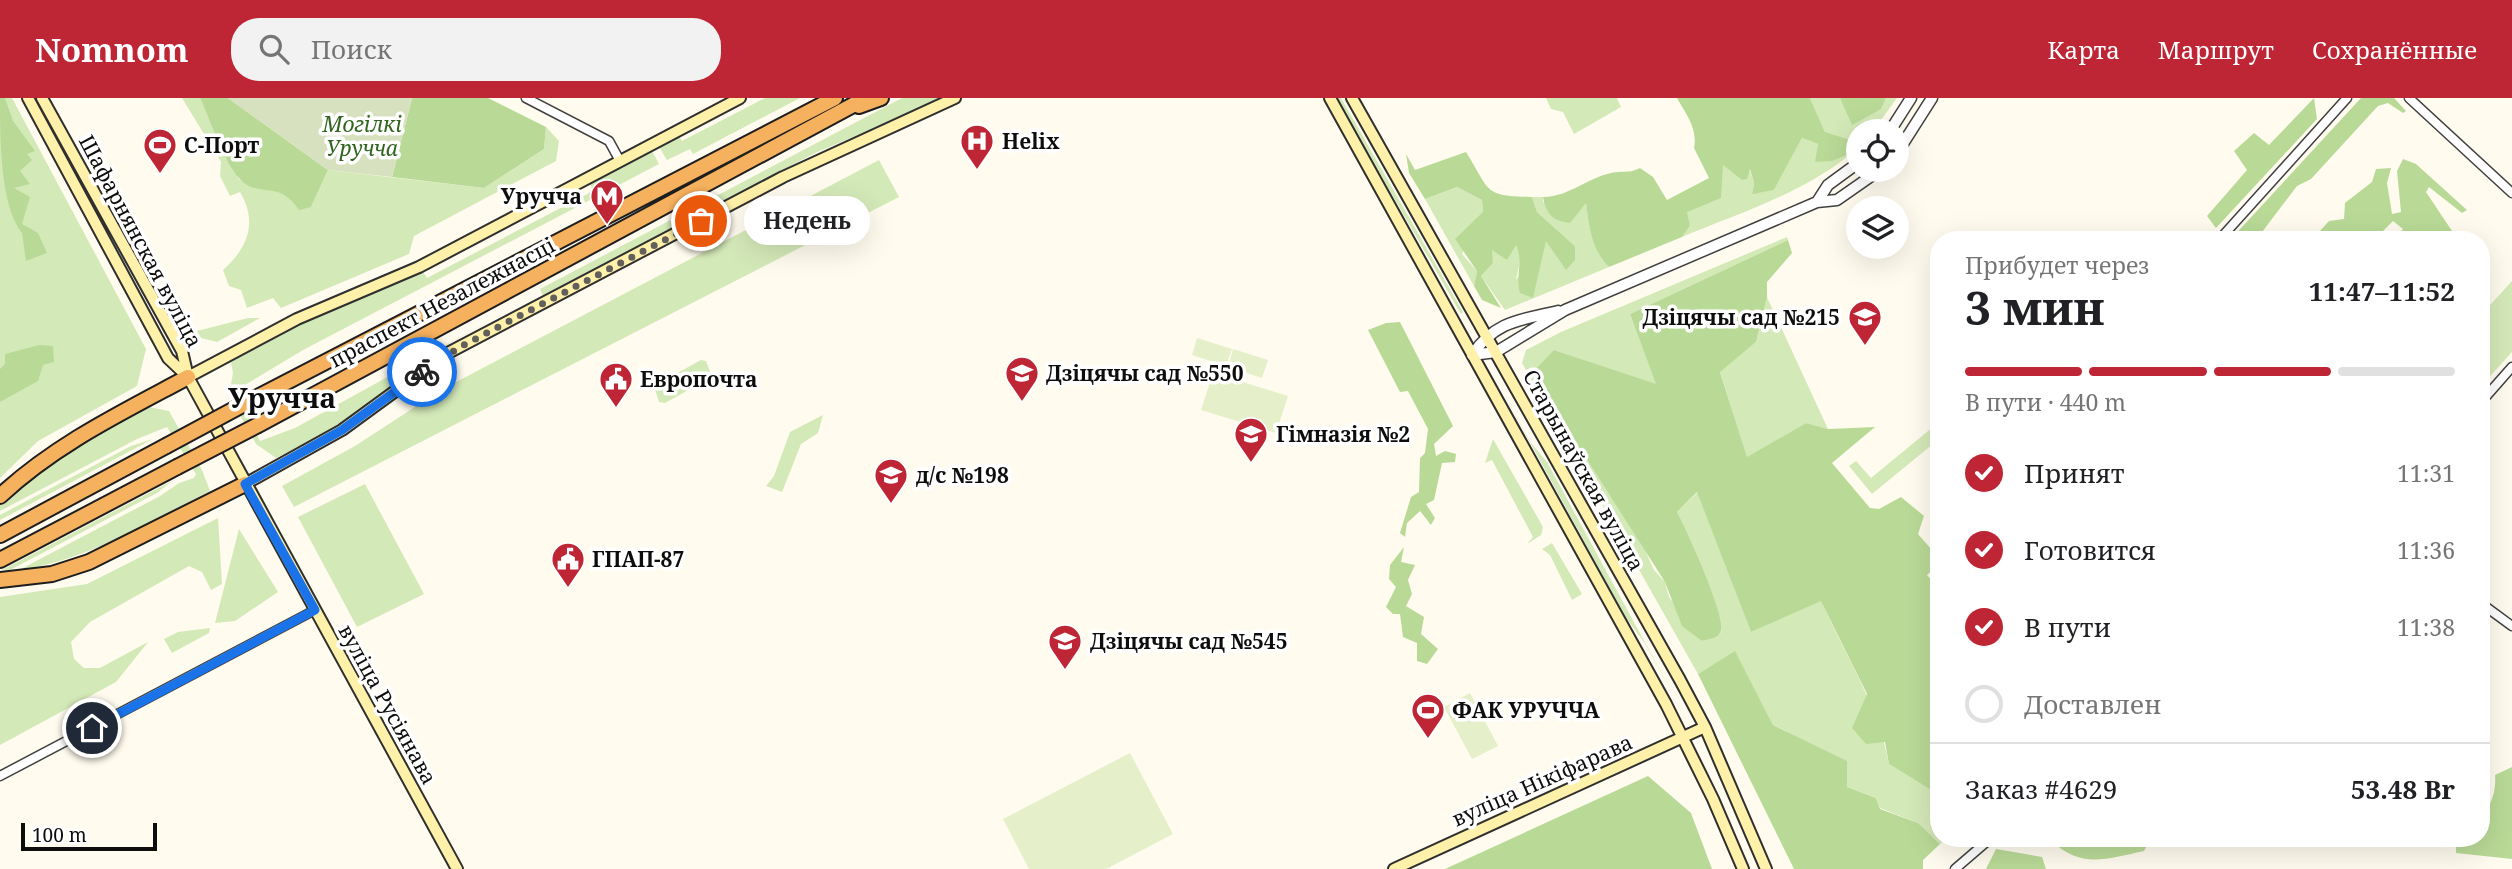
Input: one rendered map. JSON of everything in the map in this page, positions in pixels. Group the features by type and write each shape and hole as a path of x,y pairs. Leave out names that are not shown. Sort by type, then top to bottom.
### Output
{"highway":[{"name":"праспект Незалежнасці","path":"0,535 246,403 831,104 866,98"},
{"path":"831,104 881,98"},
{"name":"праспект Незалежнасці","path":"0,560 257,425 831,104"},
{"path":"0,496 28,470 75,436 188,377"},
{"path":"0,580 52,574 89,562 245,484"}],"main road":[{"name":"Шафарнянская вуліца","path":"28,98 168,358 188,377"},
{"name":"Шафарнянская вуліца","path":"42,98 182,351 188,377"},
{"path":"188,377 297,319 419,267 740,98"},
{"path":"245,484 342,430 446,354 783,177 955,98"},
{"name":"Старынаўская вуліца","path":"1330,98 1682,737 1742,869"},
{"name":"Старынаўская вуліца","path":"1352,98 1705,727 1766,869"},
{"name":"вуліца Русіянава","path":"188,377 457,869"},
{"name":"вуліца Нікіфарава","path":"1394,869 1705,727"}],"street":[{"path":"526,98 609,141 620,161"},
{"path":"1898,119 1911,98"},
{"path":"1909,134 1931,98"},
{"path":"2227,231 2347,98"},
{"path":"2409,98 2512,193"},
{"path":"1817,202 1828,185 1846,172"},
{"path":"1472,355 1496,352 1566,310 1817,202 1837,200 1863,182"},
{"path":"1472,355 1486,335 1518,321 1566,310"},
{"path":"2490,392 2512,367"},
{"path":"0,776 315,610"},
{"path":"2490,610 2512,626"},
{"path":"1955,869 1981,847"}],"green space":[{"path":"0,98 12,98 146,349 137,386 38,441 0,478"},
{"path":"0,98 5,98 13,121 35,151 27,154 32,160 20,171 30,184 14,188 30,197 22,224 38,233 47,253 26,261 22,233 9,206 5,189"},
{"path":"182,98 200,98 239,179 256,189 274,190 311,207 328,170 484,188 544,149 546,127 559,141 556,161 414,236 409,254 281,308 273,298 247,308 241,290 229,286 223,270 239,253 248,234 245,203 240,192 230,196 220,176 221,162"},
{"path":"200,98 228,98 328,170 311,207 299,210 283,195 253,188 239,178 223,151"},
{"name":"Могілкі Уручча","path":"228,98 412,98 392,177 328,170"},
{"path":"412,98 488,98 546,127 544,149 484,188 392,177"},
{"path":"765,98 800,98 693,154 690,149 667,160 659,147 679,136 682,141"},
{"path":"902,98 945,98 815,153 543,296 540,289"},
{"path":"1336,98 1341,98 1463,312 1461,314"},
{"path":"1546,98 1617,98 1621,107 1574,134 1563,112 1551,109"},
{"path":"1677,98 1810,98 1825,132 1846,139 1846,155 1832,161 1815,162 1818,144 1802,138 1774,190 1752,194 1754,183 1750,169 1747,179 1742,180 1723,165 1721,198 1687,212 1690,226 1682,237 1609,267 1595,245 1586,203 1570,223 1551,216 1543,197 1563,193 1608,174 1640,168 1653,177 1667,200 1709,178 1694,148 1694,134"},
{"path":"1810,98 1840,98 1843,103 1881,109 1886,98 1897,98 1882,119 1846,119 1846,157 1820,176 1774,199 1682,237 1690,226 1686,212 1723,164 1749,168 1754,183 1752,193 1774,190 1802,138 1818,144 1816,162 1825,132"},
{"path":"1840,98 1886,98 1881,109 1863,119 1849,119"},
{"path":"2314,98 2317,119 2216,228 2207,216 2247,170 2234,151 2254,133 2269,145"},
{"path":"2361,98 2394,98 2406,111 2403,113 2388,103 2378,106 2311,179 2297,186 2263,231 2238,231"},
{"path":"652,151 659,164 303,350 240,388 236,395 260,441 295,428 511,309 441,348 344,424 276,458 256,444 229,395 233,373 231,362 299,325 423,272 427,278 593,191 590,184"},
{"path":"1466,152 1490,189 1505,195 1532,197 1537,212 1575,246 1575,260 1566,270 1546,241 1533,298 1520,293 1516,245 1507,260 1492,250 1493,263 1481,276 1501,308 1482,300 1474,286 1477,271 1455,239 1483,212 1482,200 1457,187 1425,199 1409,173 1406,154 1415,170"},
{"path":"2403,159 2416,164 2467,210 2462,213 2429,187 2426,192 2452,231 2402,231 2403,229 2393,221 2383,231 2320,231 2329,221 2344,219 2345,203 2372,182 2376,169 2391,168 2387,183 2392,214 2401,212 2397,171"},
{"path":"879,160 899,197 294,507 282,486 355,446 441,390"},
{"path":"1457,187 1482,200 1483,212 1462,254 1477,271 1474,286 1425,199"},
{"path":"1532,197 1543,197 1543,202 1577,211 1586,202 1595,245 1609,267 1505,310 1481,276 1493,263 1491,249 1516,244 1521,256 1516,280 1546,240 1575,260 1575,246 1537,212"},
{"path":"1787,237 1788,240 1630,314 1657,385 1554,350 1654,570 1665,582 1669,597 1702,641 1719,634 1721,623 1705,573 1677,512 1698,492 1751,632 1821,600 1869,701 1889,764 1930,789 1930,834 1918,823 1880,808 1876,798 1847,787 1786,731 1773,725 1735,652 1698,674 1522,363 1526,350 1561,332"},
{"path":"1788,240 1792,253 1767,282 1767,297 1756,342 1720,372 1747,457 1806,423 1828,429 1875,427 1832,463 1870,508 1879,509 1901,497 1924,516 1918,534 1930,548 1930,572 1927,575 1930,579 1930,789 1889,764 1885,742 1866,744 1852,728 1867,694 1821,601 1751,632 1697,492 1677,512 1712,592 1721,631 1716,637 1702,641 1682,626 1665,582 1532,373 1554,350 1656,384 1630,314"},
{"path":"2512,281 2512,352 2490,376 2490,305"},
{"path":"1767,297 1828,429 1806,423 1747,458 1720,371 1756,342"},
{"path":"248,318 260,318 217,342 201,338 197,331"},
{"path":"1400,322 1453,426 1434,444 1436,456 1445,451 1456,454 1455,462 1442,463 1434,500 1426,504 1435,518 1431,525 1420,511 1407,523 1405,537 1400,533 1411,497 1419,492 1420,458 1425,453 1428,429 1408,391 1400,392 1368,330 1386,323"},
{"path":"1197,338 1232,349 1226,366 1192,355"},
{"path":"39,345 53,346 54,362 43,365 38,381 0,402 0,369 5,364 5,354"},
{"path":"1233,349 1268,360 1262,378 1228,367"},
{"path":"701,360 706,361 712,377 665,403 659,402 654,386"},
{"path":"1213,373 1288,396 1276,433 1201,410"},
{"path":"1501,389 1531,443 1547,462 1673,694 1644,642 1626,618"},
{"path":"149,407 169,411 202,470 210,491 94,549 45,565 19,570 160,496 179,483 194,478 196,474 167,427 137,439 0,511 0,503 53,460"},
{"path":"823,415 818,433 801,444 782,492 766,486 774,476 790,432"},
{"path":"1930,429 1930,446 1872,494 1849,466 1856,461 1871,478"},
{"path":"153,439 0,520 0,515 131,446"},
{"path":"1493,439 1543,527 1541,535 1527,544 1533,537 1492,460 1485,463"},
{"path":"172,481 157,493 10,570 2,570"},
{"path":"365,484 424,594 357,627 298,517"},
{"path":"218,518 222,584 211,590 202,572 189,566 90,622 71,642 74,659 84,668 100,668 148,642 116,682 0,745 0,597 87,584"},
{"path":"239,529 278,592 235,621 215,623"},
{"path":"1552,543 1582,594 1572,600 1550,555 1542,549"},
{"path":"1404,547 1401,562 1415,565 1408,580 1412,594 1406,606 1424,617 1421,634 1438,649 1427,664 1417,661 1417,643 1403,637 1400,614 1393,614 1386,607 1396,587 1389,579 1390,565"},
{"path":"210,628 209,633 172,653 164,639 178,632"},
{"path":"1735,651 1773,725 1847,761 1847,787 1876,798 1880,809 1918,823 1930,834 1930,847 1937,847 1923,860 1923,869 1794,869 1698,674"},
{"path":"1470,693 1498,746 1472,759 1444,707"},
{"path":"1130,753 1173,834 1106,869 1029,869 1003,819"},
{"path":"2512,767 2512,859 2456,853 2456,847 2490,847 2490,804 2495,775"},
{"path":"1648,776 1691,813 1712,869 1445,869"},
{"path":"2146,847 2144,851 2093,860 2060,848"},
{"path":"1996,849 2042,857 2046,869 1986,869"}],"way so far":[{"path":"422,372 446,354 701,221"}],"place":[{"name":"Helix","path":"977,171"},
{"name":"С-Порт","path":"160,175"},
{"name":"Недень","path":"701,221"},
{"name":"Уручча","path":"607,226"},
{"name":"Дзіцячы сад №215","path":"1865,347"},
{"name":"Дзіцячы сад №550","path":"1022,403"},
{"name":"Европочта","path":"616,409"},
{"name":"Гімназія №2","path":"1251,464"},
{"name":"д/с №198","path":"891,505"},
{"name":"ГПАП-87","path":"568,589"},
{"name":"Дзіцячы сад №545","path":"1065,671"},
{"name":"ФАК УРУЧЧА","path":"1428,740"}],"district":[{"name":"Уручча","path":"282,397"}],"route":[{"path":"92,728 315,610 245,484 342,430 422,372"}]}
